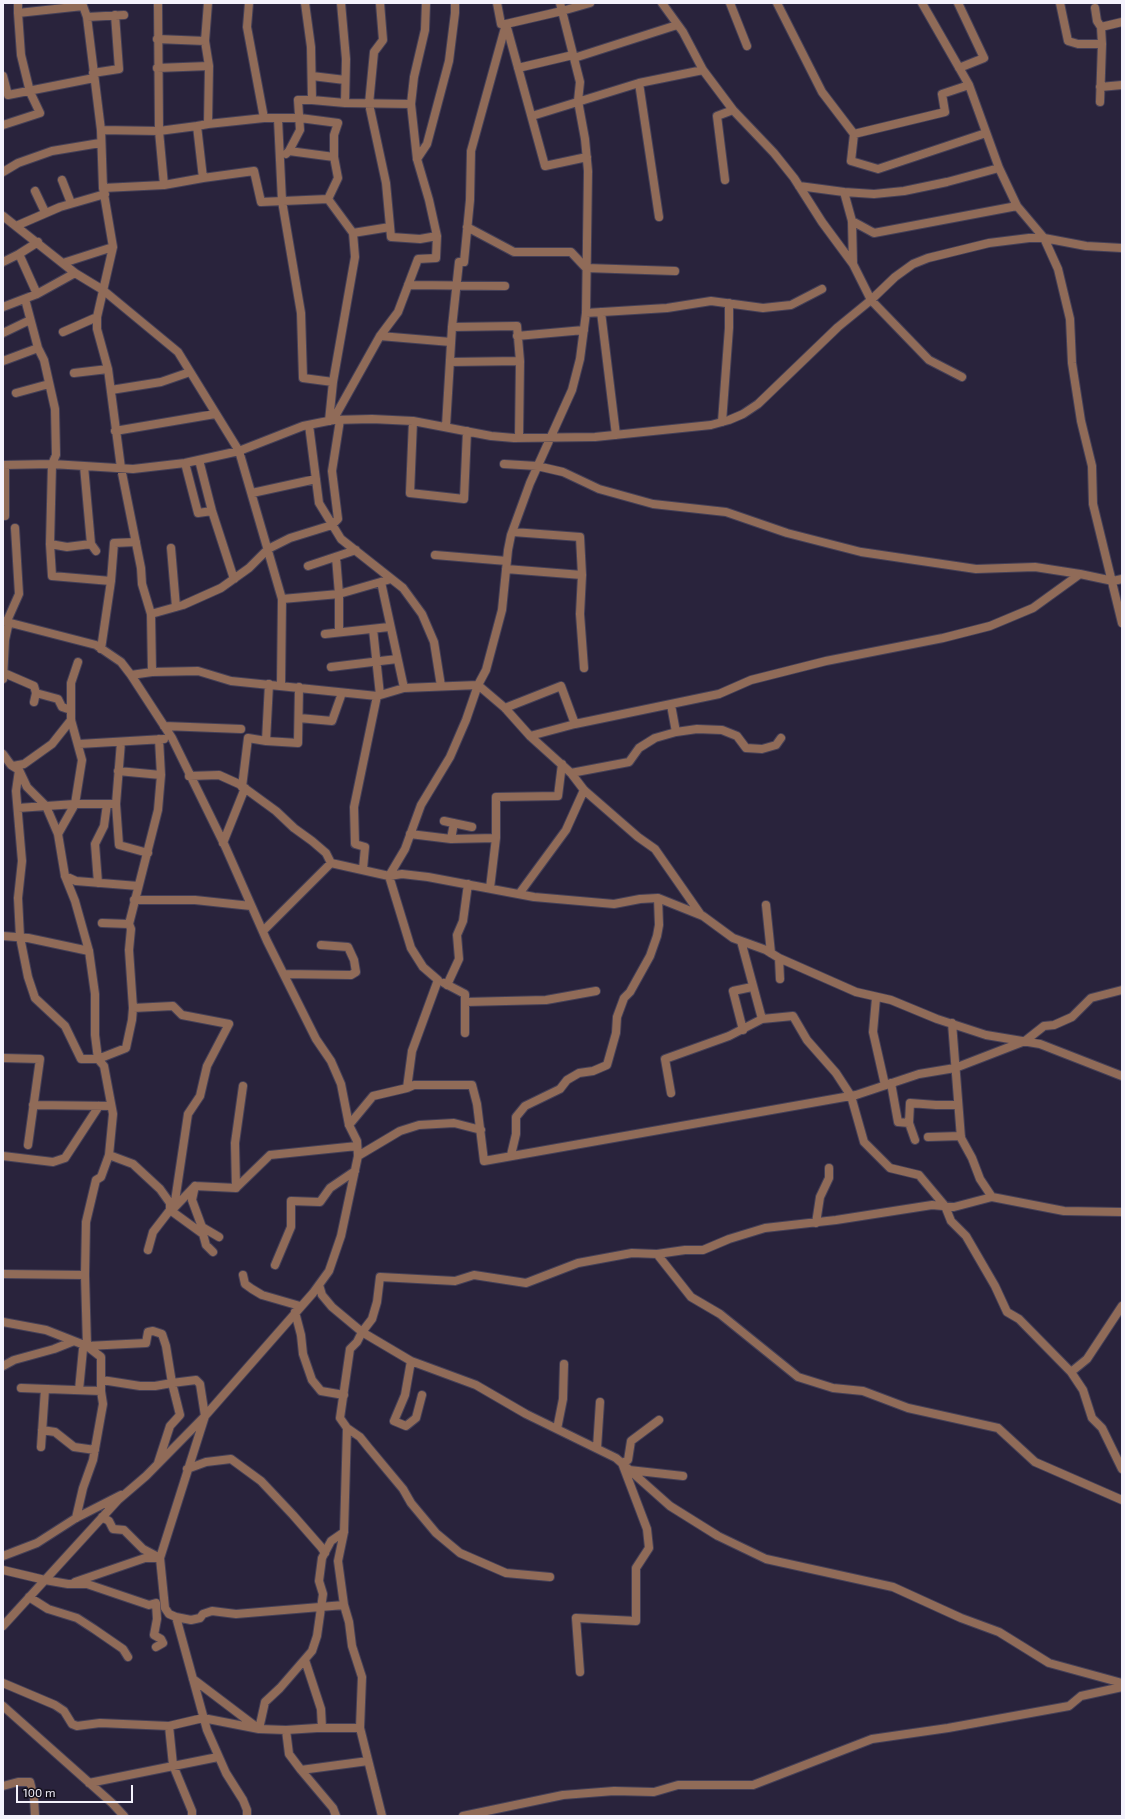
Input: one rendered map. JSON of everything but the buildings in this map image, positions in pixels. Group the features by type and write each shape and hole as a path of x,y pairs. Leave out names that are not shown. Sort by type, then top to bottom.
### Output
{"street":[{"path":"3,125 40,113 30,92 21,55 18,3"},
{"path":"158,3 157,68 159,131 164,185"},
{"path":"208,3 205,41 209,66 208,124"},
{"path":"249,3 247,28 264,118"},
{"path":"305,3 311,47 312,100"},
{"path":"341,3 346,59 345,103"},
{"path":"380,3 383,40 374,52 370,104 386,183 391,237 420,240 437,236"},
{"path":"334,420 380,336 398,312 418,259 436,258 437,236 429,200 417,159 411,104 414,77 425,30 426,3"},
{"path":"417,159 427,144 449,61 455,3"},
{"path":"497,3 501,24 562,11 590,3"},
{"path":"465,1033 465,994 438,980 423,967 411,948 388,876 405,849 421,805 450,757 466,720 478,685 486,670 502,610 507,565 513,532 537,466 552,437 572,390 580,359 586,313 588,171 578,101 580,82 560,3"},
{"path":"662,3 677,25 703,70 733,110 774,153 799,186 822,222 853,264 871,300 929,360 962,377"},
{"path":"730,3 747,46"},
{"path":"777,3 822,92 854,134 851,161 878,169 986,133"},
{"path":"922,3 970,86 999,168 1017,206 1044,238 1058,269 1070,319 1072,363 1081,421 1092,466 1093,504 1113,581 1122,623"},
{"path":"958,3 984,58 959,68"},
{"path":"1060,3 1068,41 1078,44 1102,44"},
{"path":"18,14 82,4 87,17 93,76 101,130 100,143 104,191 113,247 102,290 97,317 97,329 108,369 121,468 142,568 142,584 150,614 152,672"},
{"path":"1095,8 1097,21 1101,27 1102,44 1100,102"},
{"path":"3,76 8,96 30,92 119,69 115,15"},
{"path":"87,17 124,15"},
{"path":"1101,27 1122,22"},
{"path":"506,24 545,166 587,157"},
{"path":"446,426 452,327 458,286 459,262 464,262 468,227 471,151 506,24"},
{"path":"518,68 574,57 677,25"},
{"path":"157,38 205,41"},
{"path":"157,68 209,66"},
{"path":"532,116 639,83 703,70"},
{"path":"312,76 345,80"},
{"path":"639,83 659,217"},
{"path":"1100,87 1122,85"},
{"path":"854,134 946,112 942,94 970,86"},
{"path":"281,158 289,151 300,130 298,100 370,104 411,104"},
{"path":"725,180 717,116 733,110"},
{"path":"101,130 159,131 264,118 300,118 338,123 334,135 334,158 338,178 328,199"},
{"path":"278,119 282,201 301,313 303,378 333,382"},
{"path":"197,126 203,178"},
{"path":"3,172 18,164 52,151 100,143"},
{"path":"289,151 334,158"},
{"path":"799,186 874,194 904,191 947,182 999,168"},
{"path":"16,226 45,212 104,191 164,185 254,171 261,202 328,199"},
{"path":"62,180 71,203"},
{"path":"36,191 45,212"},
{"path":"844,192 852,222 853,264"},
{"path":"150,614 176,608 221,588 249,568 268,549 290,538 332,525 338,519 332,471 334,420 333,382 355,257 353,233 328,199"},
{"path":"852,222 874,233 1017,206"},
{"path":"3,216 38,242 75,273 102,290 178,352 215,414 239,450 282,598 282,685"},
{"path":"353,233 390,227"},
{"path":"468,227 514,252 571,252 586,268 675,271"},
{"path":"5,516 4,465 52,464 121,468 185,463 239,450 309,425 334,420 372,418 413,421 446,426 491,436 514,438 595,437 692,428 722,422 743,414 758,404 838,327 871,300 895,277 913,264 928,258 989,242 1044,238 1086,246 1122,248"},
{"path":"3,262 38,242"},
{"path":"63,263 113,247"},
{"path":"19,254 37,294"},
{"path":"3,307 37,294 75,273"},
{"path":"408,285 505,286"},
{"path":"586,313 667,308 711,301 763,308 791,305 822,289"},
{"path":"25,299 38,348 44,360 55,409 56,455 52,464 50,544 52,576 111,581"},
{"path":"722,422 729,328 729,303"},
{"path":"601,312 616,435"},
{"path":"63,332 97,317"},
{"path":"3,333 30,320"},
{"path":"452,327 517,326 520,361 519,437"},
{"path":"517,336 584,330"},
{"path":"380,336 451,342"},
{"path":"3,361 38,348"},
{"path":"450,362 520,361"},
{"path":"74,373 108,369"},
{"path":"111,390 161,382 190,372"},
{"path":"16,393 50,384"},
{"path":"115,431 215,414"},
{"path":"413,421 410,493 464,499 468,431"},
{"path":"309,425 319,503 341,539 403,588 422,614 434,642 442,686"},
{"path":"199,460 212,511 234,579"},
{"path":"185,463 198,513 212,511"},
{"path":"504,464 537,466 563,472 599,489 646,502 726,512 787,533 861,552 976,569 1035,567 1113,581 1122,579"},
{"path":"50,544 66,547 93,547 84,466"},
{"path":"252,493 316,479"},
{"path":"15,528 19,594 6,621 4,676 34,686 36,693 34,702"},
{"path":"513,532 580,537 582,575 580,614 584,668"},
{"path":"101,650 111,581 114,543 136,542"},
{"path":"171,548 176,608"},
{"path":"308,566 356,550"},
{"path":"435,555 582,575"},
{"path":"336,557 339,594 339,632"},
{"path":"530,736 575,724 719,694 751,680 826,661 943,638 990,626 1033,608 1080,574"},
{"path":"282,598 339,594 391,579"},
{"path":"381,582 389,627 404,688"},
{"path":"3,1626 102,1517 158,1464 205,1416 319,1285 329,1271 341,1236 358,1156 357,1141 348,1125 341,1084 330,1061 316,1039 284,974 172,738 131,675 121,662 101,650 96,645 6,621"},
{"path":"325,634 389,627"},
{"path":"363,869 365,847 355,844 354,807 378,695 377,661 373,629"},
{"path":"331,666 397,659"},
{"path":"58,834 75,804 82,760 71,710 71,683 78,662"},
{"path":"131,675 152,672 198,671 231,681 282,685 342,693 378,695 404,688 478,685 506,708 530,736 571,773 584,790 638,837 655,849 700,915"},
{"path":"266,741 268,684"},
{"path":"506,708 561,686 575,724"},
{"path":"223,843 244,787 248,738 298,743 299,687"},
{"path":"36,693 58,699 62,708 71,710"},
{"path":"299,718 332,721 342,693"},
{"path":"671,705 676,732"},
{"path":"16,768 52,744 72,720"},
{"path":"164,726 240,729"},
{"path":"571,773 629,762 638,748 655,738 676,732 698,729 722,730 737,736 746,748 762,749 776,745 781,738"},
{"path":"79,744 160,740 172,738"},
{"path":"16,768 16,791 22,861 18,898 20,937 28,977 35,998 65,1026 81,1059 98,1059 126,1048 133,1008 129,950 131,929 129,924 158,810 161,775 160,740"},
{"path":"121,742 116,804 119,845 148,853"},
{"path":"3,754 16,768 27,787 46,806 58,834 65,876 75,901 89,951 95,994 95,1035 98,1059 104,1066 112,1106 113,1114 109,1155 101,1177 96,1180 86,1222 85,1275 88,1346"},
{"path":"490,888 496,838 496,797 558,796 562,764"},
{"path":"118,771 161,775"},
{"path":"189,776 218,775 244,787 312,841 326,854 331,863"},
{"path":"519,894 566,830 584,790"},
{"path":"18,808 75,804 116,804"},
{"path":"98,883 95,844 104,826 107,804"},
{"path":"444,821 472,827"},
{"path":"451,839 454,823"},
{"path":"410,834 451,839 496,838"},
{"path":"331,863 363,869 388,876 402,874 415,875 534,897 614,904 640,899 658,898 700,915 741,941 771,952 779,958 856,992 876,998 891,1000 937,1019 986,1035 1040,1044 1122,1076"},
{"path":"263,930 331,863"},
{"path":"65,876 76,881 138,886"},
{"path":"448,985 459,959 457,935 463,921 468,884"},
{"path":"512,1155 516,1134 516,1117 525,1106 560,1089 567,1080 579,1073 593,1071 607,1065 616,1033 617,1017 624,998 630,992 650,956 657,936 660,925 658,898"},
{"path":"134,900 195,900 251,906"},
{"path":"766,905 771,952"},
{"path":"102,923 129,924"},
{"path":"3,936 20,937 89,951"},
{"path":"741,941 762,1019"},
{"path":"284,974 351,975 356,972 354,960 348,947 321,945"},
{"path":"779,958 780,979"},
{"path":"407,1088 412,1051 438,980"},
{"path":"743,1030 733,991 752,986"},
{"path":"348,1125 373,1096 414,1085 472,1085 477,1104 484,1161 512,1155 666,1130 851,1096 919,1074 955,1068 1025,1041 1044,1026 1054,1025 1072,1017 1091,998 1122,990"},
{"path":"465,1002 546,1000 596,991"},
{"path":"876,998 873,1032 898,1122 909,1122"},
{"path":"133,1008 173,1006 182,1015 229,1024 207,1066 200,1096 188,1114 172,1209"},
{"path":"671,1093 665,1059 743,1030 762,1019 793,1016 807,1040 836,1073 851,1096 864,1142 890,1168 919,1175 945,1206 951,1221 966,1236 995,1286 1007,1312 1019,1319 1071,1372 1083,1390 1092,1418 1102,1428 1122,1469"},
{"path":"952,1023 960,1136 972,1158 980,1179 992,1197"},
{"path":"3,1058 40,1059 28,1144"},
{"path":"236,1188 234,1143 243,1086"},
{"path":"915,1140 909,1122 910,1103 957,1105"},
{"path":"33,1105 112,1106"},
{"path":"3,1156 53,1162 65,1158 99,1106"},
{"path":"358,1156 400,1131 420,1125 454,1123 481,1130"},
{"path":"928,1137 960,1136"},
{"path":"148,1250 153,1232 172,1209 195,1186 236,1188 270,1155 357,1146"},
{"path":"109,1155 133,1164 160,1189 170,1203 172,1209 203,1231 219,1237"},
{"path":"816,1223 820,1198 829,1178 829,1168"},
{"path":"275,1265 290,1227 292,1201 320,1202 330,1188 355,1171"},
{"path":"195,1186 192,1200 203,1231 206,1245 213,1252"},
{"path":"550,1577 522,1573 506,1573 460,1553 436,1533 411,1503 403,1489 364,1442 347,1428 340,1418 350,1349 358,1342 362,1332 372,1319 377,1302 380,1277 455,1281 474,1276 526,1283 578,1263 632,1253 657,1254 685,1250 703,1250 729,1239 765,1228 816,1223 932,1206 954,1207 992,1197 1064,1210 1122,1212"},
{"path":"657,1254 691,1297 720,1314 798,1377 833,1388 863,1391 908,1408 998,1428 1035,1462 1122,1500"},
{"path":"3,1274 85,1275"},
{"path":"243,1275 246,1284 252,1289 262,1295 297,1309"},
{"path":"319,1285 322,1295 332,1307 362,1332 410,1361 476,1385 526,1414 616,1458 670,1506 718,1536 766,1559 893,1587 961,1618 999,1632 1049,1663 1122,1683"},
{"path":"1071,1372 1087,1359 1122,1306"},
{"path":"297,1309 303,1354 312,1380 321,1392 344,1395"},
{"path":"3,1322 46,1330 88,1346 101,1356 101,1390 103,1404 95,1450 76,1518"},
{"path":"79,1390 83,1349 88,1346 146,1343 148,1332 154,1331 162,1334 166,1346 172,1383 180,1415 170,1426 158,1464"},
{"path":"3,1366 14,1360 54,1349 74,1341"},
{"path":"410,1361 405,1394 394,1421 406,1426 416,1418 422,1395"},
{"path":"557,1429 564,1399 564,1364"},
{"path":"102,1380 140,1386 155,1386 198,1380 205,1416 160,1558 165,1608 172,1616 193,1679 203,1718 218,1756 243,1800 247,1810 247,1816"},
{"path":"21,1388 101,1390"},
{"path":"41,1447 45,1389"},
{"path":"597,1448 600,1402"},
{"path":"622,1463 628,1460 631,1441 659,1420"},
{"path":"347,1428 344,1532 338,1561 344,1605 349,1622 352,1646 362,1677 360,1728 382,1816"},
{"path":"42,1430 55,1432 74,1447 95,1450"},
{"path":"187,1469 206,1462 231,1459 261,1481 293,1515 325,1553"},
{"path":"580,1672 576,1618 636,1621 636,1568 650,1548 647,1529 622,1463"},
{"path":"629,1470 683,1476"},
{"path":"3,1556 37,1543 76,1518 127,1493"},
{"path":"102,1517 109,1521 113,1529 124,1530 143,1549 160,1558"},
{"path":"259,1729 265,1702 305,1660 312,1650 317,1636 323,1594 319,1581 322,1558 331,1541 344,1532"},
{"path":"68,1584 145,1558 160,1558"},
{"path":"3,1570 68,1584 87,1584 149,1605 156,1603 157,1619 154,1635 162,1638 163,1643 156,1647"},
{"path":"29,1598 48,1609 76,1618 88,1625 123,1649 128,1657"},
{"path":"157,1619 172,1616 191,1620 200,1618 203,1614 212,1610 236,1614 344,1605"},
{"path":"305,1660 321,1709 322,1728"},
{"path":"193,1679 259,1729"},
{"path":"3,1683 55,1705 64,1711 72,1724 77,1726 100,1723 169,1726 203,1718 259,1729 286,1730 360,1728"},
{"path":"463,1816 563,1795 614,1791 654,1792 678,1785 753,1785 872,1739 948,1728 1069,1706 1081,1696 1122,1687"},
{"path":"3,1706 112,1803 124,1816"},
{"path":"169,1726 173,1765 192,1815"},
{"path":"286,1730 289,1754 333,1808 336,1816"},
{"path":"89,1783 218,1756"},
{"path":"301,1770 368,1761"},
{"path":"3,1786 18,1782 30,1782 34,1798 35,1816"}]}
